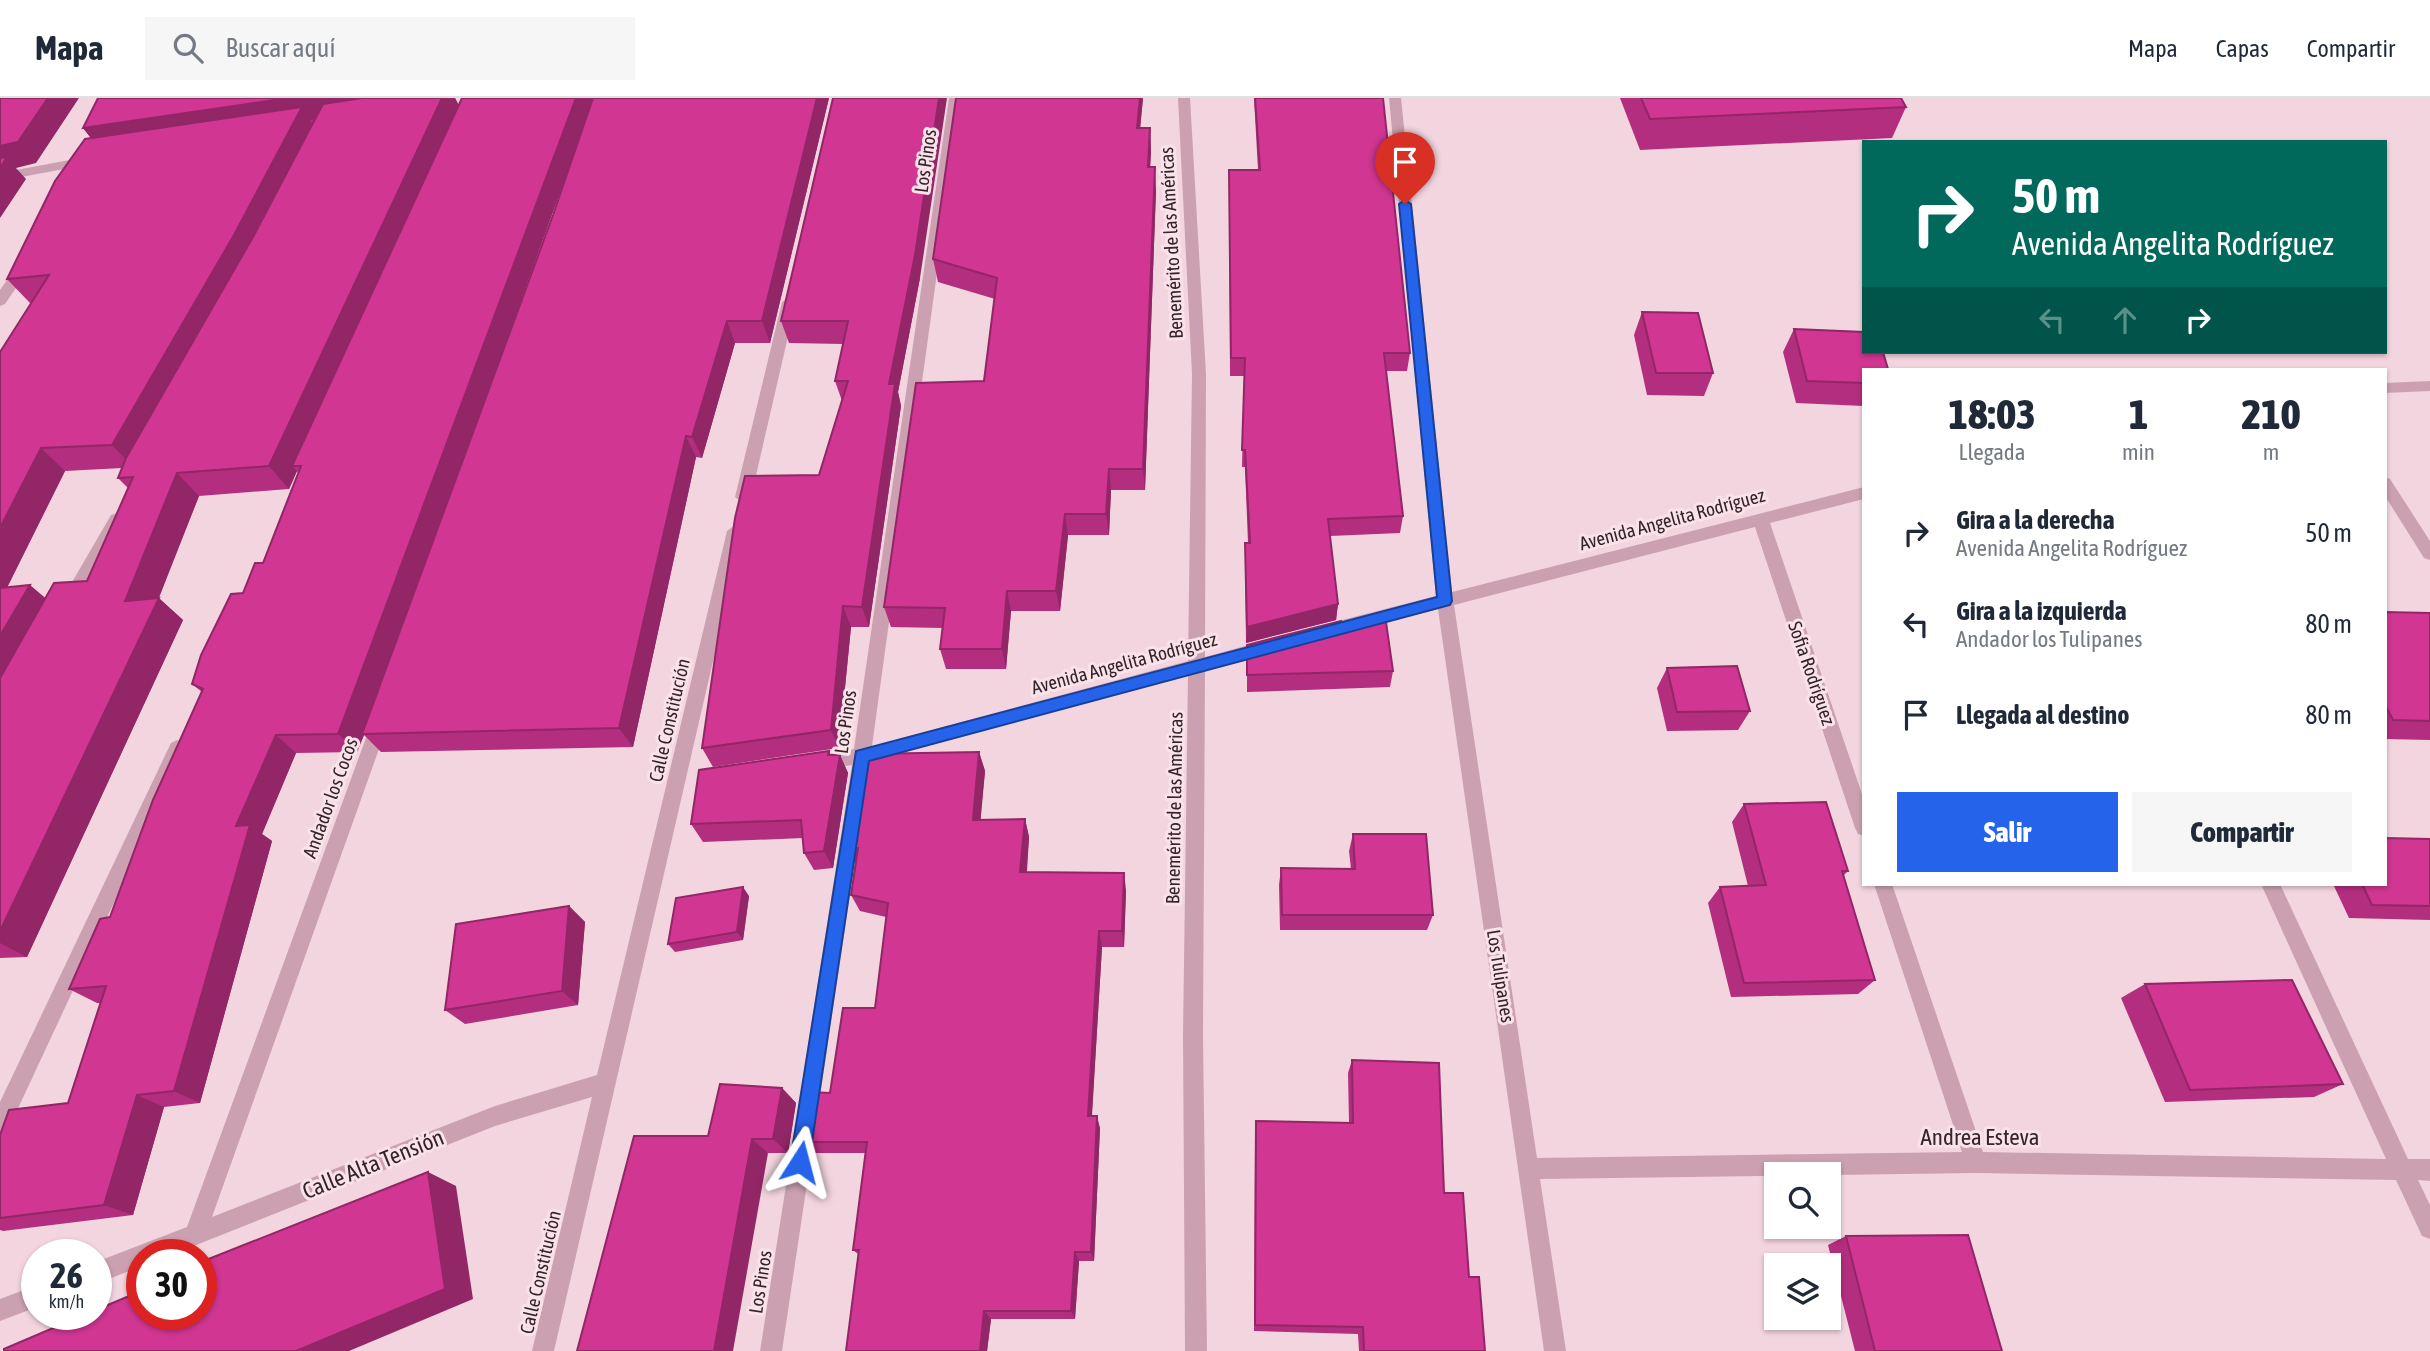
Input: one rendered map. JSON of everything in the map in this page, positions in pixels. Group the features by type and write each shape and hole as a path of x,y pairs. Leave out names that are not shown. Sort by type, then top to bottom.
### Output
{"street":[{"name":"Los Pinos","path":"771,1351 862,756 955,98"},
{"name":"Benemérito de las Américas","path":"1184,98 1199,374 1193,1035 1196,1351"},
{"name":"Los Tulipanes","path":"1395,98 1444,601 1555,1351"},
{"path":"0,177 99,158 83,180"},
{"path":"0,301 30,257"},
{"name":"Calle Constitución","path":"543,1351 606,1083 682,781 793,286"},
{"path":"2387,388 2430,386"},
{"path":"2387,486 2430,555"},
{"name":"Avenida Angelita Rodríguez","path":"1327,631 1862,493"},
{"path":"60,619 127,500"},
{"name":"Sofia Rodríguez","path":"1760,518 1862,822"},
{"name":"Avenida Angelita Rodríguez","path":"809,763 862,756 1288,642"},
{"name":"Andador los Cocos","path":"195,1235 384,710"},
{"path":"0,1125 182,738"},
{"path":"1884,886 1976,1162"},
{"path":"2271,886 2308,957 2400,1168 2430,1228"},
{"name":"Calle Alta Tensión","path":"184,1239 495,1116 606,1083"},
{"name":"Andrea Esteva","path":"1530,1169 1976,1162 2430,1170"},
{"path":"0,1310 21,1302"}],"building":[{"path":"0,98 48,98 18,142 0,146"},
{"path":"98,98 288,98 83,128"},
{"path":"362,98 442,98 269,466 177,473 125,601 159,598 0,931 0,678 54,583 87,581 133,477 118,478 126,458 253,237 323,104"},
{"path":"462,98 576,98 338,734 276,735 236,826 250,825 174,1091 137,1095 104,1205 0,1218 0,1135 9,1110 68,1103 106,986 69,989 100,919 110,917 153,800 203,689 192,684 201,655 231,594 243,593 255,563 263,563 301,466 292,466"},
{"path":"593,98 817,98 762,321 727,321 692,437 686,436 619,728 362,734 553,215"},
{"path":"833,98 939,98 915,255 889,384 895,384 862,607 843,606 831,730 702,748 735,518 745,476 819,475 848,381 835,381 848,321 781,321"},
{"path":"956,98 1140,98 1137,128 1150,128 1148,167 1155,167 1143,469 1109,469 1106,514 1065,514 1056,591 1007,591 1002,649 940,649 945,608 884,607 916,383 984,381 997,278 933,259"},
{"path":"1255,98 1383,98 1410,353 1384,353 1403,516 1328,519 1338,604 1247,627 1245,543 1250,543 1245,450 1242,450 1245,358 1231,358 1229,170 1260,170"},
{"path":"1641,98 1901,98 1906,107 1650,119"},
{"path":"302,107 234,235 112,445 41,448 0,528 0,352 49,275 7,279 55,181 85,139"},
{"path":"7,157 0,168 0,158"},
{"path":"1642,312 1698,313 1713,373 1656,373"},
{"path":"1794,329 1862,332 1862,354 1884,354 1888,368 1862,368 1862,383 1807,381"},
{"path":"30,585 0,636 0,588"},
{"path":"2387,612 2430,613 2430,721 2393,720 2387,709"},
{"path":"1341,621 1341,624 1386,622 1393,671 1247,675 1247,645"},
{"path":"1737,666 1750,711 1677,712 1667,668"},
{"path":"829,751 828,755 840,755 824,851 804,853 801,820 691,824 699,770"},
{"path":"979,752 973,820 1025,819 1020,872 1124,873 1122,931 1099,931 1088,1116 1097,1116 1091,1252 1075,1252 1071,1311 984,1311 980,1351 846,1351 859,1250 853,1250 867,1142 803,1142 811,1092 830,1093 843,1008 875,1008 888,903 851,895 858,848 848,849 863,754"},
{"path":"1826,802 1848,871 1842,871 1875,980 1744,983 1720,887 1766,885 1744,804"},
{"path":"1353,834 1426,834 1433,915 1282,915 1281,868 1355,869"},
{"path":"2387,838 2430,839 2430,906 2372,905 2363,886 2387,886"},
{"path":"743,887 737,932 668,944 676,898"},
{"path":"569,906 562,991 445,1010 456,924"},
{"path":"2292,980 2343,1084 2190,1090 2145,984"},
{"path":"1352,1060 1439,1063 1444,1193 1463,1193 1469,1277 1479,1277 1485,1351 1364,1351 1363,1327 1255,1325 1256,1121 1353,1123"},
{"path":"720,1084 782,1088 773,1139 752,1139 714,1351 577,1351 634,1136 708,1136"},
{"path":"428,1172 445,1289 296,1351 4,1351 49,1330 112,1330 112,1303 126,1297 126,1330 217,1330 217,1256"},
{"path":"1968,1235 2002,1351 1875,1351 1846,1236"}],"route":[{"path":"800,1162 862,756 1444,601 1405,204"}]}
